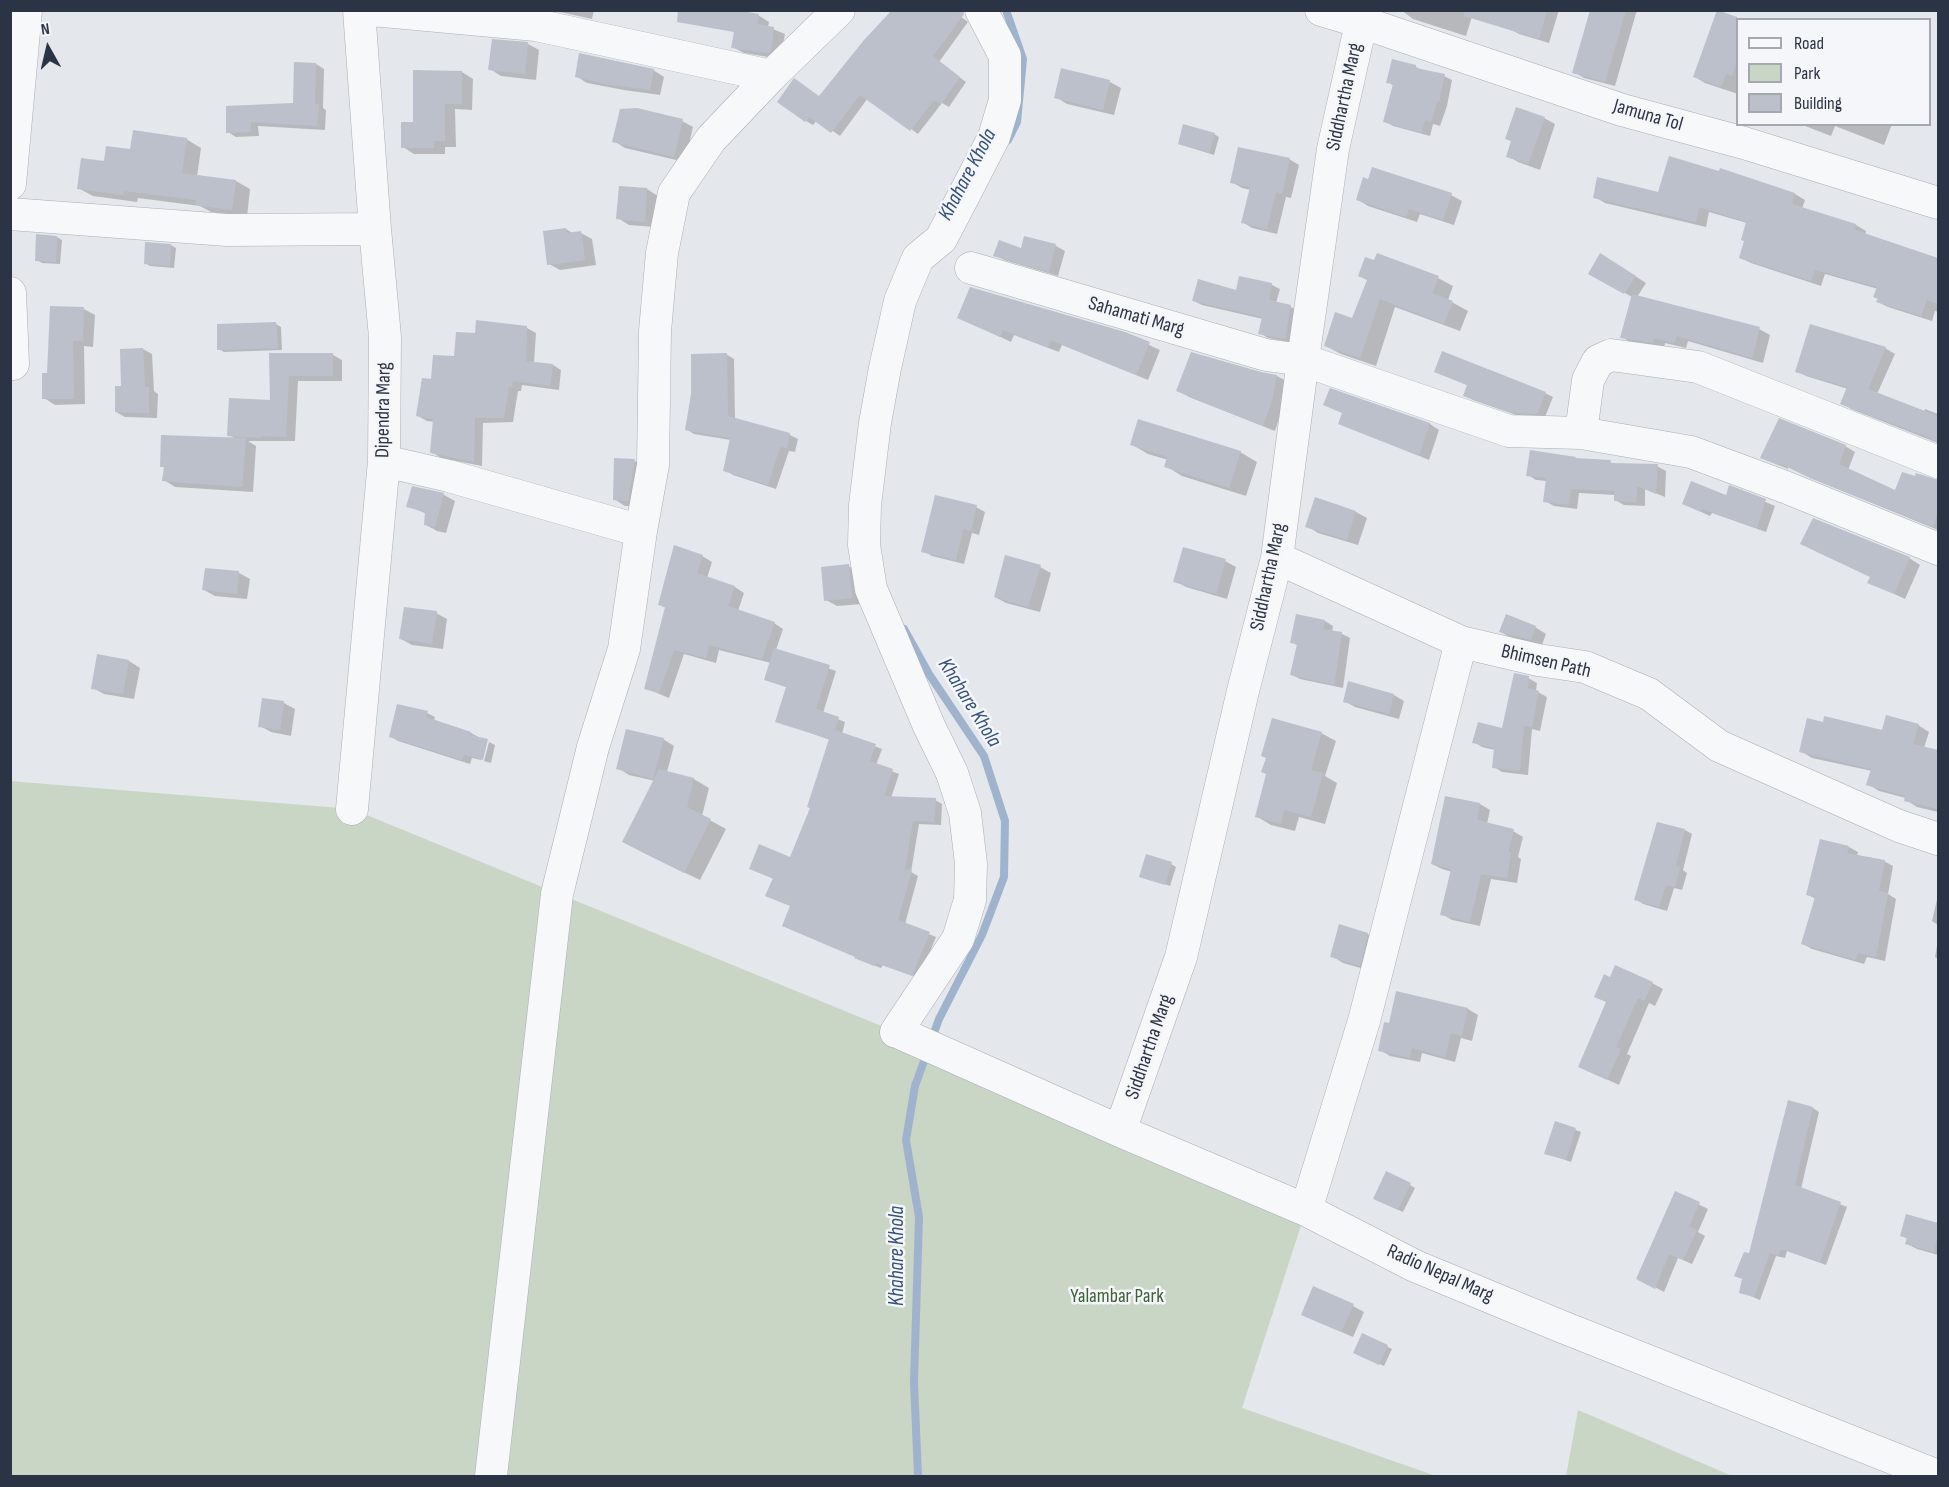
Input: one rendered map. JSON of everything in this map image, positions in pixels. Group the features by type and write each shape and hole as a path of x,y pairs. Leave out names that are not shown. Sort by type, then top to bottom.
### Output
{"street":[{"path":"10,184 26,10"},
{"name":"Dipendra Marg","path":"351,809 384,460 385,337 359,10"},
{"path":"372,10 536,25 771,76"},
{"path":"491,1476 557,894 593,747 624,649 653,465 655,331 662,253 674,193 711,139 839,10"},
{"name":"Radio Nepal Marg","path":"981,10 1005,56 1005,100 994,137 963,197 941,239 918,258 900,301 877,412 865,506 864,545 871,589 929,726 952,773 965,813 971,864 970,900 958,939 899,1033 1306,1210 1415,1266 1582,1335 1938,1476"},
{"name":"Jamuna Tol","path":"1321,10 1362,16 1622,110 1744,143 1938,203"},
{"name":"Siddhartha Marg","path":"1120,1131 1181,957 1243,691 1277,558 1333,149 1362,16"},
{"path":"10,214 227,230 375,229"},
{"name":"Sahamati Marg","path":"971,268 1266,355 1303,360 1509,431 1581,433 1691,452 1938,549"},
{"path":"10,293 13,364 10,364"},
{"path":"1581,433 1588,380 1598,362 1611,355 1698,367 1938,462"},
{"path":"384,460 641,531"},
{"name":"Bhimsen Path","path":"1277,558 1461,642 1538,660 1585,667 1649,694 1719,746 1899,826 1938,839"},
{"path":"1306,1210 1364,1021 1461,642"}],"green space":[{"name":"Yalambar Park","path":"10,781 352,809 896,1032 1306,1210 1242,1408 1436,1476 11,1476"},
{"path":"1578,1410 1732,1476 1566,1476"}],"building":[{"path":"678,10 737,10 759,14 757,24 774,27 771,51 769,53 731,48 734,32 677,22"},
{"path":"892,10 963,10 964,14 933,56 960,77 941,104 934,100 910,131 860,95 831,133 809,117 805,122 777,102 794,78 819,96 864,40"},
{"path":"1465,10 1547,10 1539,39 1464,16"},
{"path":"1590,10 1626,10 1605,82 1572,73"},
{"path":"1717,10 1737,17 1736,63 1732,76 1726,74 1721,87 1693,77"},
{"path":"492,39 528,42 525,74 488,70"},
{"path":"579,53 654,69 650,90 575,77"},
{"path":"1392,59 1416,65 1416,68 1445,74 1439,102 1437,102 1431,122 1425,121 1421,133 1383,122 1393,84 1386,83"},
{"path":"294,62 316,63 315,104 319,104 317,126 251,122 251,132 226,133 226,106 293,103"},
{"path":"1061,68 1110,80 1103,110 1054,98"},
{"path":"413,70 462,71 462,104 445,104 445,141 434,141 434,148 401,148 401,122 413,122"},
{"path":"1516,107 1545,117 1528,164 1506,157 1511,141 1505,139"},
{"path":"637,108 683,119 674,157 612,142 620,109"},
{"path":"1183,124 1215,133 1209,153 1178,144"},
{"path":"133,130 187,138 182,173 236,180 232,210 195,205 196,200 124,191 123,195 77,189 81,158 104,161 106,146 130,149"},
{"path":"1238,147 1290,158 1282,194 1276,192 1267,229 1241,223 1250,187 1230,183"},
{"path":"1669,156 1719,171 1720,168 1795,193 1792,204 1856,224 1855,230 1938,258 1938,304 1927,300 1921,316 1876,302 1878,299 1873,297 1877,287 1815,270 1811,281 1739,258 1746,222 1699,207 1696,222 1593,198 1597,177 1658,192"},
{"path":"1372,167 1452,193 1443,220 1409,209 1406,217 1356,200 1363,177 1368,179"},
{"path":"619,186 647,188 645,222 616,219"},
{"path":"566,228 567,233 581,231 585,260 547,265 543,231"},
{"path":"36,234 57,236 56,262 35,261"},
{"path":"1024,236 1056,244 1049,272 993,256 999,240 1021,248"},
{"path":"145,242 171,244 170,266 144,264"},
{"path":"1377,253 1439,276 1432,293 1453,301 1444,324 1380,299 1360,358 1324,346 1335,312 1352,318 1367,280 1358,276 1365,257 1374,260"},
{"path":"1600,253 1636,276 1624,294 1588,274"},
{"path":"1239,276 1272,283 1269,300 1291,305 1285,339 1258,334 1262,317 1192,301 1198,279 1236,290"},
{"path":"970,287 1125,332 1150,342 1136,375 1051,340 1048,347 1003,330 1000,337 957,318"},
{"path":"1632,294 1760,327 1752,358 1677,336 1674,343 1654,338 1653,343 1620,338"},
{"path":"50,306 84,307 83,341 73,341 74,399 42,399 42,373 47,373"},
{"path":"476,320 527,326 526,361 553,364 550,386 513,381 512,387 509,387 504,418 475,418 474,462 430,453 433,419 416,416 422,378 431,379 433,355 454,356 456,332 475,333"},
{"path":"276,322 278,348 217,350 217,324"},
{"path":"1810,324 1886,347 1868,389 1938,416 1938,443 1930,440 1931,438 1840,404 1847,387 1795,372"},
{"path":"143,348 145,387 149,387 149,413 115,412 115,386 121,386 120,349"},
{"path":"1442,351 1546,392 1537,414 1512,413 1463,396 1467,385 1434,372"},
{"path":"1191,352 1277,375 1263,426 1176,391"},
{"path":"269,353 333,353 333,376 289,376 286,437 227,436 229,398 270,400"},
{"path":"727,353 728,416 790,433 787,448 780,447 768,485 723,471 730,438 685,430 691,394 691,354"},
{"path":"1330,388 1430,423 1419,456 1338,424 1342,413 1323,405"},
{"path":"1779,418 1846,445 1839,464 1895,490 1902,472 1915,476 1916,473 1938,480 1938,512 1933,527 1812,479 1779,463 1778,465 1760,458"},
{"path":"1138,419 1241,451 1229,488 1164,467 1167,457 1130,445"},
{"path":"161,435 246,438 242,487 162,481 164,467 160,467"},
{"path":"1530,450 1575,458 1611,460 1610,463 1658,464 1656,494 1637,486 1636,502 1614,501 1614,491 1571,489 1569,505 1543,502 1546,478 1526,476"},
{"path":"614,458 635,459 628,501 613,500"},
{"path":"1691,481 1726,495 1729,485 1766,499 1757,528 1702,509 1701,512 1682,504"},
{"path":"412,486 444,493 435,527 424,525 425,512 406,507"},
{"path":"935,495 977,505 971,531 963,529 956,560 921,552"},
{"path":"1315,497 1356,511 1347,540 1305,527"},
{"path":"1813,518 1910,557 1894,594 1867,583 1870,577 1800,544"},
{"path":"674,545 703,555 697,573 735,586 728,606 775,622 762,659 709,645 706,658 674,650 659,693 644,689 665,607 658,605"},
{"path":"1183,547 1226,559 1216,594 1173,582"},
{"path":"1005,555 1041,565 1028,607 994,597"},
{"path":"849,564 852,598 824,601 821,567"},
{"path":"205,568 239,571 237,594 202,590"},
{"path":"404,607 437,611 432,644 399,639"},
{"path":"1296,614 1325,620 1323,629 1342,632 1334,685 1290,675 1297,644 1290,643"},
{"path":"1506,614 1536,626 1531,640 1499,632"},
{"path":"774,648 830,665 816,709 839,717 835,730 876,744 870,761 893,769 884,796 936,798 934,822 913,821 905,869 912,870 898,920 930,932 912,976 876,963 874,966 782,926 790,906 765,896 773,878 749,869 759,844 790,857 810,808 807,807 829,739 775,722 786,687 764,680"},
{"path":"97,654 129,660 123,694 91,689"},
{"path":"1514,673 1529,676 1528,688 1539,691 1532,727 1524,726 1520,771 1492,768 1494,748 1472,743 1478,722 1502,728"},
{"path":"1348,681 1394,694 1389,714 1343,702"},
{"path":"262,698 284,701 280,730 258,727"},
{"path":"397,704 428,711 426,717 471,732 470,735 488,739 483,760 464,755 462,760 389,737"},
{"path":"1886,715 1919,724 1913,744 1938,750 1938,809 1904,801 1905,796 1866,785 1871,769 1799,752 1807,718 1823,722 1824,716 1882,730"},
{"path":"1272,718 1322,732 1311,770 1323,773 1311,817 1284,810 1281,824 1255,817 1266,774 1261,772 1266,758 1261,756"},
{"path":"626,729 664,738 653,779 616,769"},
{"path":"659,769 694,778 687,807 711,819 684,873 622,842"},
{"path":"1445,796 1480,803 1477,820 1514,829 1508,852 1511,852 1507,878 1481,874 1470,922 1440,915 1451,869 1431,864"},
{"path":"1657,822 1685,829 1676,866 1680,867 1675,887 1666,885 1659,907 1634,900"},
{"path":"1820,839 1849,846 1847,853 1885,860 1879,891 1888,893 1876,957 1858,953 1855,960 1801,944 1815,897 1806,895"},
{"path":"1146,854 1172,862 1165,885 1139,877"},
{"path":"1339,924 1368,933 1360,966 1330,957"},
{"path":"1615,965 1653,982 1644,1001 1638,998 1616,1047 1621,1049 1607,1080 1578,1067 1606,1002 1594,997 1604,974 1610,977"},
{"path":"1396,991 1468,1008 1462,1036 1451,1033 1445,1057 1412,1048 1410,1058 1378,1051 1384,1022 1389,1023"},
{"path":"1788,1100 1813,1107 1795,1185 1841,1202 1820,1262 1781,1249 1778,1256 1770,1253 1754,1297 1739,1293 1742,1279 1734,1276 1744,1252 1749,1253"},
{"path":"1555,1121 1576,1128 1566,1160 1544,1154"},
{"path":"1386,1171 1411,1183 1398,1210 1373,1199"},
{"path":"1675,1191 1700,1202 1689,1226 1697,1230 1683,1260 1669,1254 1655,1289 1636,1279"},
{"path":"1906,1214 1938,1223 1934,1252 1905,1244 1907,1238 1900,1236"},
{"path":"1313,1286 1354,1304 1341,1332 1301,1315"},
{"path":"1362,1333 1388,1345 1379,1365 1353,1353"}],"waterway":[{"name":"Khahare Khola","path":"1006,10 1023,59 1017,122 1008,140"},
{"name":"Khahare Khola","path":"904,629 929,674 984,756 1005,821 1004,877 982,935 939,1019 915,1086 906,1140 919,1217 914,1382 918,1476"}]}
